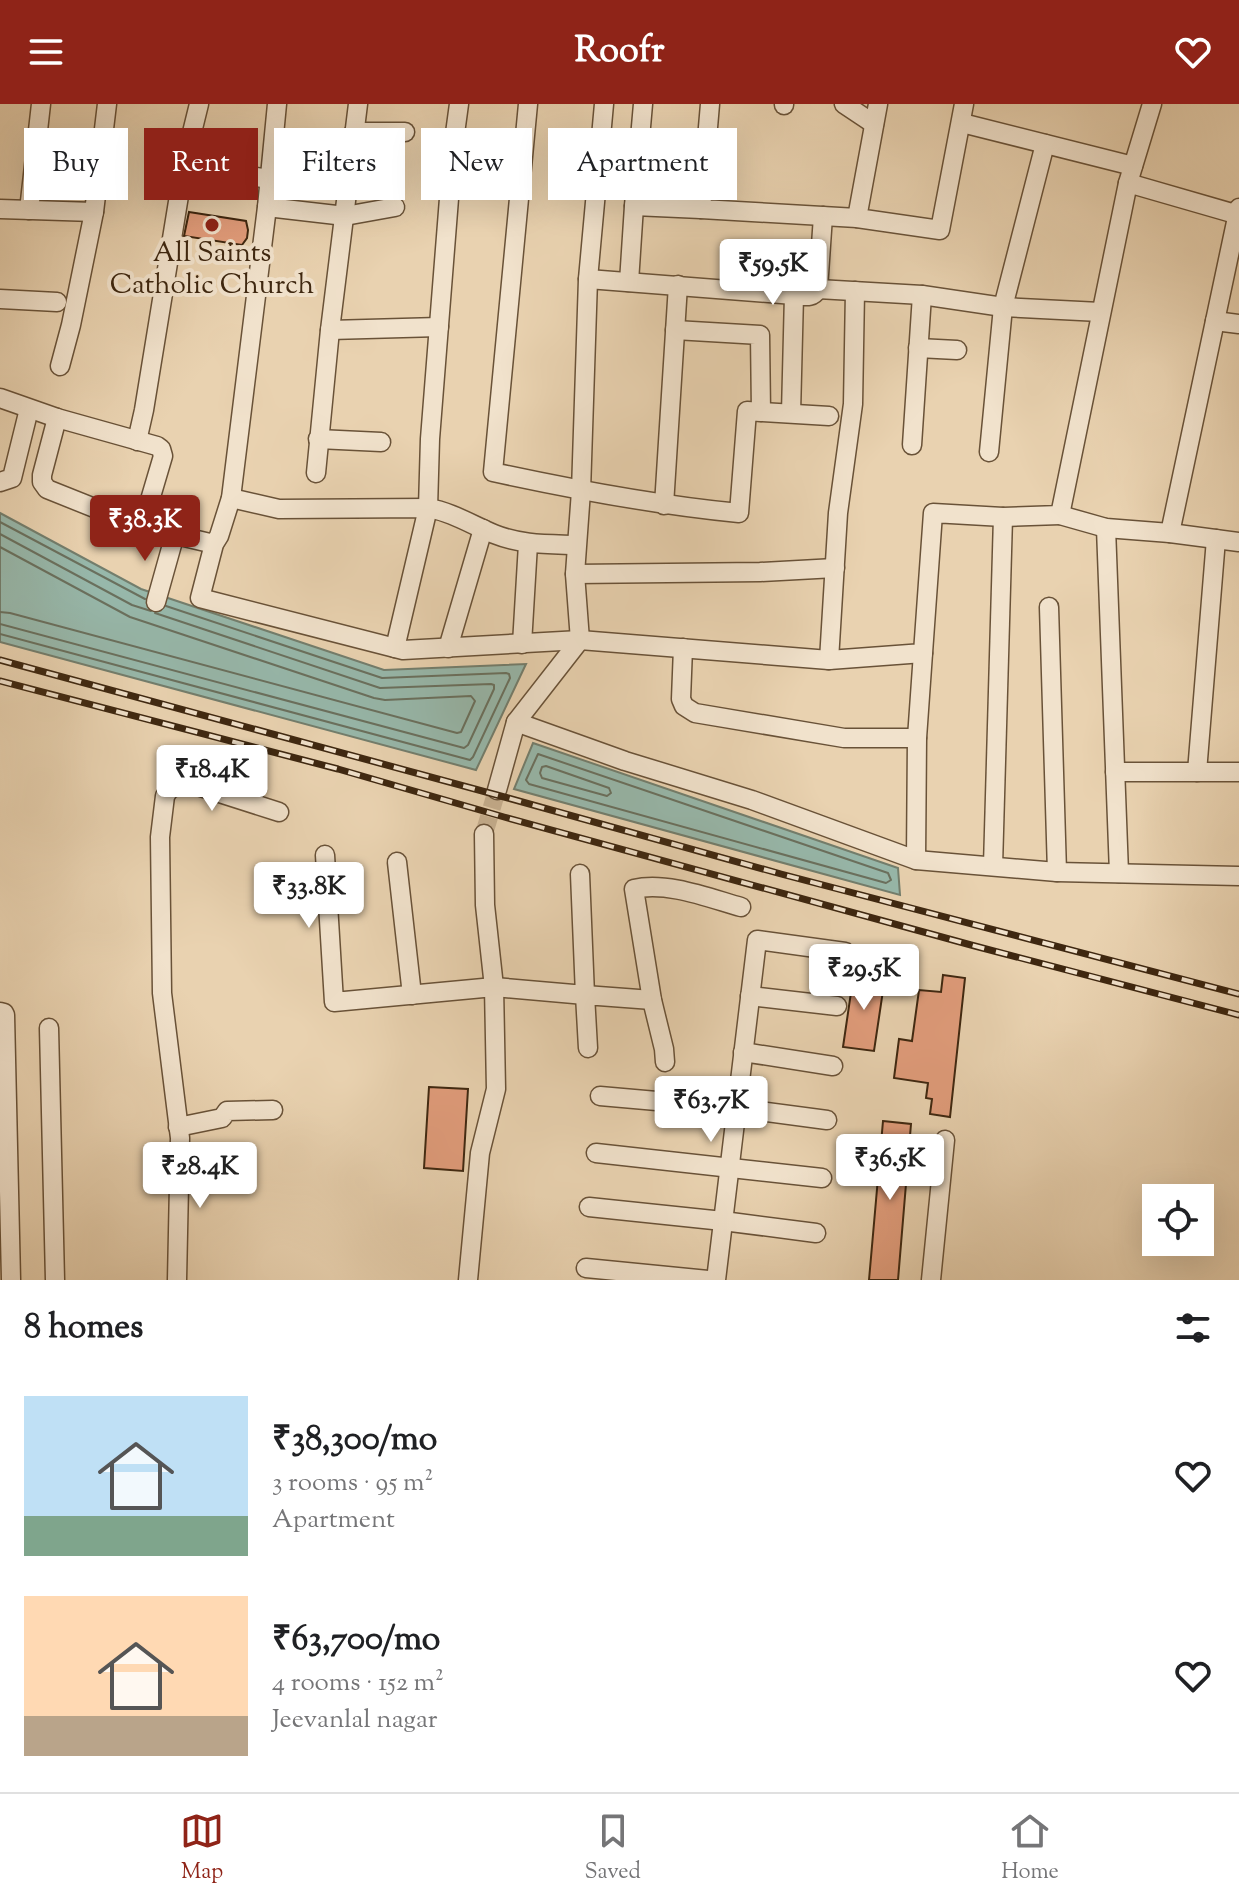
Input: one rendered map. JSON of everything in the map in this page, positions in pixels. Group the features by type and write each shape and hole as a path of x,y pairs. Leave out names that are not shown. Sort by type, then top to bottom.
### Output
{"street":[{"path":"29,210 41,104"},
{"path":"60,366 94,212 107,104"},
{"path":"193,128 199,104"},
{"path":"277,104 231,498 214,544 200,598 403,650 580,640 829,660 923,653"},
{"path":"355,128 358,104"},
{"path":"395,648 428,508 430,439 459,104"},
{"path":"528,104 493,472 664,505 739,513 747,411 829,416"},
{"path":"497,790 516,722 580,640 576,545 581,491 588,279 604,104"},
{"path":"629,282 643,104"},
{"path":"701,209 710,104"},
{"path":"844,104 874,124"},
{"path":"857,218 878,104"},
{"path":"1060,515 1130,175 1152,104"},
{"path":"634,206 857,218 940,230 963,113 1238,212 1170,533"},
{"path":"989,452 1003,307 1045,144"},
{"path":"258,177 269,179"},
{"path":"137,441 178,200"},
{"path":"316,473 347,200"},
{"path":"267,207 345,216 395,207"},
{"path":"0,209 94,212"},
{"path":"588,279 811,297 818,289 823,216"},
{"path":"664,505 678,285"},
{"path":"818,289 922,295 1003,307 1100,312"},
{"path":"829,660 838,513 853,404 855,291"},
{"path":"791,413 794,295"},
{"path":"912,445 922,295"},
{"path":"0,299 57,302"},
{"path":"1215,321 1239,324"},
{"path":"330,330 439,327"},
{"path":"675,330 760,335 761,412"},
{"path":"918,348 957,350"},
{"path":"0,398 161,449 163,456 142,527"},
{"path":"0,482 12,478 29,409"},
{"path":"57,418 42,475 47,489 142,527 214,544"},
{"path":"318,439 381,442"},
{"path":"231,498 279,509 428,508 528,544 576,545"},
{"path":"916,860 917,738 933,513 1003,517 1060,515 1106,528 1239,542"},
{"path":"993,866 1003,517"},
{"path":"1106,528 1119,873"},
{"path":"448,648 483,529"},
{"path":"156,602 175,534"},
{"path":"1197,772 1216,539"},
{"path":"522,644 528,544"},
{"path":"575,574 835,568"},
{"path":"1049,607 1057,872"},
{"path":"683,648 681,699 684,706 695,713 844,738 917,738"},
{"path":"516,722 625,761 752,800 916,860 1057,872 1239,876"},
{"path":"1115,772 1239,772"},
{"path":"177,1280 180,1138 162,993 160,837 165,796 182,781 279,812"},
{"path":"468,1280 480,1153 496,1089 494,987 485,905 484,834"},
{"path":"325,855 334,1002 494,987 652,1000"},
{"path":"397,862 412,995"},
{"path":"580,874 588,1048"},
{"path":"665,1062 634,889 649,886 670,888 741,907"},
{"path":"716,1280 757,940 845,952"},
{"path":"750,996 837,1006"},
{"path":"2,1013 4,1207 11,1280"},
{"path":"49,1028 55,1280"},
{"path":"743,1052 833,1066"},
{"path":"600,1096 827,1120"},
{"path":"178,1127 222,1118 227,1111 273,1110"},
{"path":"931,1280 945,1140"},
{"path":"596,1153 822,1178"},
{"path":"589,1207 816,1233"},
{"path":"586,1268 708,1280"}],"water":[{"path":"0,513 141,589 384,670 526,664 476,770 0,642"},
{"path":"533,743 898,868 900,895 514,789"}],"building":[{"name":"All Saints Catholic Church","path":"189,212 246,221 247,238 242,245 184,236"},
{"path":"854,972 885,977 874,1051 843,1047"},
{"path":"943,975 965,978 950,1117 930,1114 932,1099 926,1098 928,1083 894,1078 899,1039 912,1041 919,990 941,992"},
{"path":"429,1087 468,1089 463,1171 424,1168"},
{"path":"883,1121 911,1124 898,1280 869,1280"}],"tunnel":[{"path":"484,834 497,790"}],"railway":[{"path":"0,660 781,874 1239,994"},
{"path":"0,681 338,769 971,945 1239,1015"}],"place":[{"name":"All Saints Catholic Church","path":"212,225"}]}
